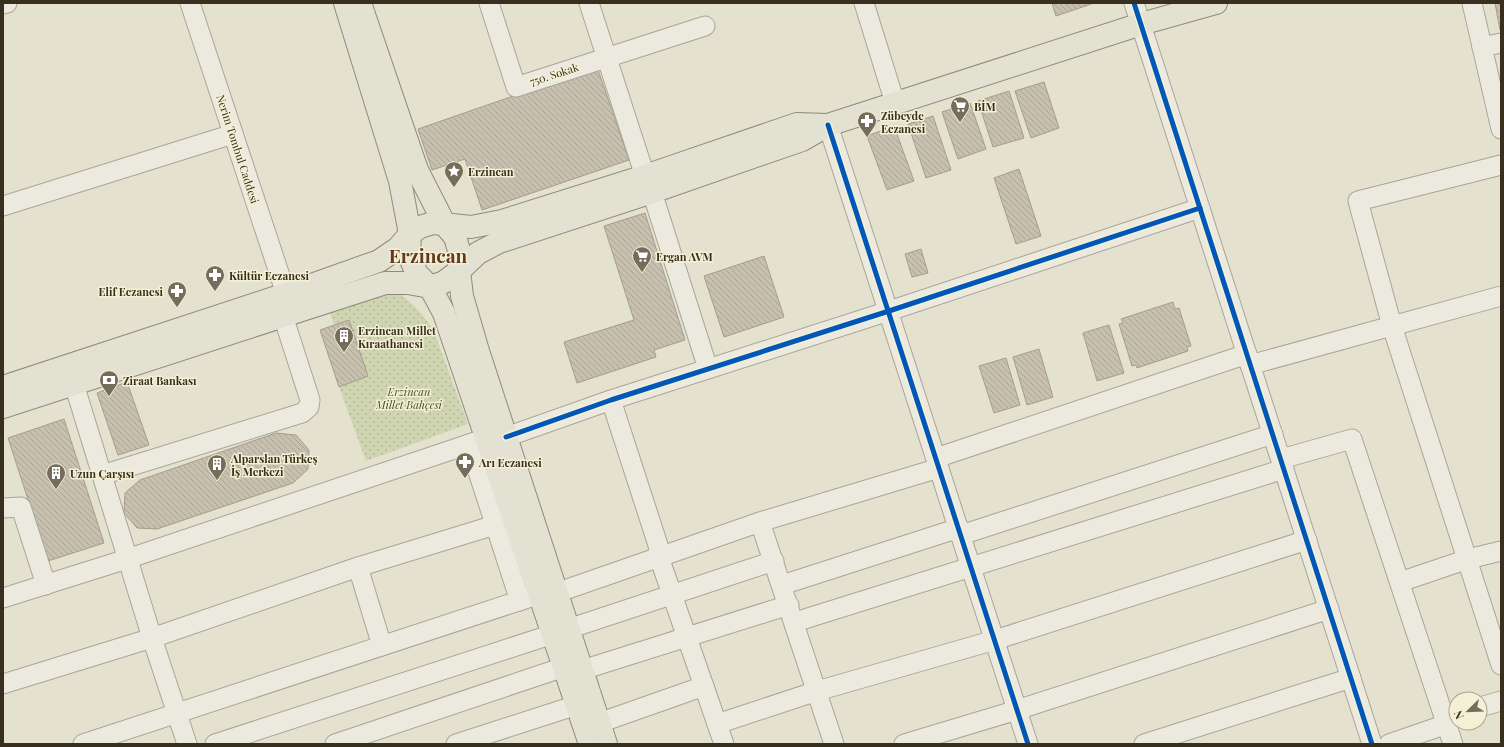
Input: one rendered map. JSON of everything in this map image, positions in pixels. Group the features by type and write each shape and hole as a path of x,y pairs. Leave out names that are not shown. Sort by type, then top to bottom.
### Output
{"main road":[{"path":"345,3 400,181 410,234 409,255 417,274 430,287 444,313 487,440 548,594 573,669 599,723 606,744"},
{"path":"360,3 416,170 445,225 455,237 460,254 459,271 462,296 478,351 487,440"},
{"path":"3,388 286,294 379,261 398,248 410,234 420,227 433,223 471,227 502,221 649,184 802,140 828,125 1141,24 1216,3"},
{"path":"3,407 385,283 430,287 444,282 459,271 478,253 499,242 649,184"},
{"path":"573,669 577,705 590,744"}],"street":[{"path":"3,4 7,3"},
{"name":"Nerim Tombul Caddesi","path":"190,3 286,294"},
{"name":"750. Sokak","path":"489,3 516,86 607,57"},
{"path":"589,3 708,369"},
{"path":"864,3 895,103"},
{"path":"1134,3 1372,744"},
{"path":"1472,3 1501,126"},
{"path":"607,57 705,26"},
{"path":"1482,47 1501,43"},
{"path":"828,125 1028,744"},
{"path":"3,194 231,128"},
{"path":"3,206 231,128"},
{"path":"1499,654 1392,326 1358,201 1501,165"},
{"path":"3,598 889,311 1200,208"},
{"path":"83,744 520,601 548,594 1248,359 1392,326 1501,296"},
{"path":"102,475 302,413 309,407 310,400 283,316"},
{"path":"74,384 127,559 187,744"},
{"path":"611,400 658,545 659,557 724,744"},
{"path":"782,585 1273,434"},
{"path":"335,744 573,669 687,637 792,614 971,567 1282,464 1352,439 1400,582 1448,716"},
{"path":"487,440 495,525 520,601"},
{"path":"3,508 22,507 46,585"},
{"path":"760,522 792,614 834,744"},
{"path":"3,684 152,638 358,567 495,525"},
{"path":"717,724 817,691 995,640 1307,540"},
{"path":"1400,582 1468,559 1501,551"},
{"path":"215,744 774,561"},
{"path":"358,567 382,646"},
{"path":"904,744 1017,710 1329,609"},
{"path":"1144,744 1351,678"},
{"path":"599,723 704,686"},
{"path":"1488,705 1501,701"},
{"path":"456,744 577,705"},
{"path":"1389,744 1448,719"},
{"path":"1451,731 1453,744"}],"green space":[{"name":"Erzincan Millet Bahçesi","path":"385,292 402,295 428,322 436,337 468,424 366,461 339,387 334,325 329,309"}],"building":[{"path":"1052,3 1094,3 1056,16"},
{"path":"1495,3 1501,3 1501,30 1500,30"},
{"path":"597,67 629,160 482,210 465,159 432,170 418,129"},
{"path":"1044,82 1059,128 1031,138 1015,91"},
{"path":"1009,91 1024,138 993,147 978,101"},
{"path":"970,103 986,149 958,159 942,112"},
{"path":"933,116 951,170 926,178 908,124"},
{"path":"894,126 914,181 887,190 867,136"},
{"path":"1019,169 1041,236 1016,244 994,178"},
{"name":"Ergan AVM","path":"645,213 685,340 654,350 656,357 577,383 564,342 634,320 604,226"},
{"path":"921,249 928,273 912,277 905,254"},
{"path":"764,256 784,317 724,337 704,276"},
{"path":"1173,302 1175,309 1179,308 1191,346 1187,347 1188,351 1137,368 1136,365 1132,366 1119,324 1123,323 1121,319"},
{"name":"Erzincan Millet Kıraathanesi","path":"349,320 368,376 339,387 320,330"},
{"path":"1109,325 1124,373 1097,381 1083,333"},
{"path":"1039,349 1053,397 1027,405 1013,357"},
{"path":"1006,358 1020,405 994,413 979,366"},
{"path":"127,382 149,445 118,455 97,393"},
{"name":"Uzun Çarşısı","path":"64,419 104,543 48,561 8,438"},
{"name":"Alparslan Türkeş İş Merkezi","path":"276,433 296,435 309,450 308,469 293,483 157,529 137,528 124,513 125,493 140,480"}],"cycle path":[{"path":"1134,3 1372,744"},
{"path":"828,125 1028,744"},
{"path":"506,437 611,400 889,311 1200,208"}],"place":[{"name":"BİM","path":"960,123"},
{"name":"Zübeyde Eczanesi","path":"867,138"},
{"name":"Erzincan","path":"454,188"},
{"name":"Ergan AVM","path":"642,273"},
{"name":"Kültür Eczanesi","path":"215,292"},
{"name":"Elif Eczanesi","path":"177,308"},
{"name":"Erzincan Millet Kıraathanesi","path":"344,353"},
{"name":"Ziraat Bankası","path":"109,397"},
{"name":"Arı Eczanesi","path":"465,479"},
{"name":"Alparslan Türkeş İş Merkezi","path":"217,481"},
{"name":"Uzun Çarşısı","path":"56,490"}],"district":[{"name":"Erzincan","path":"428,255"}]}
